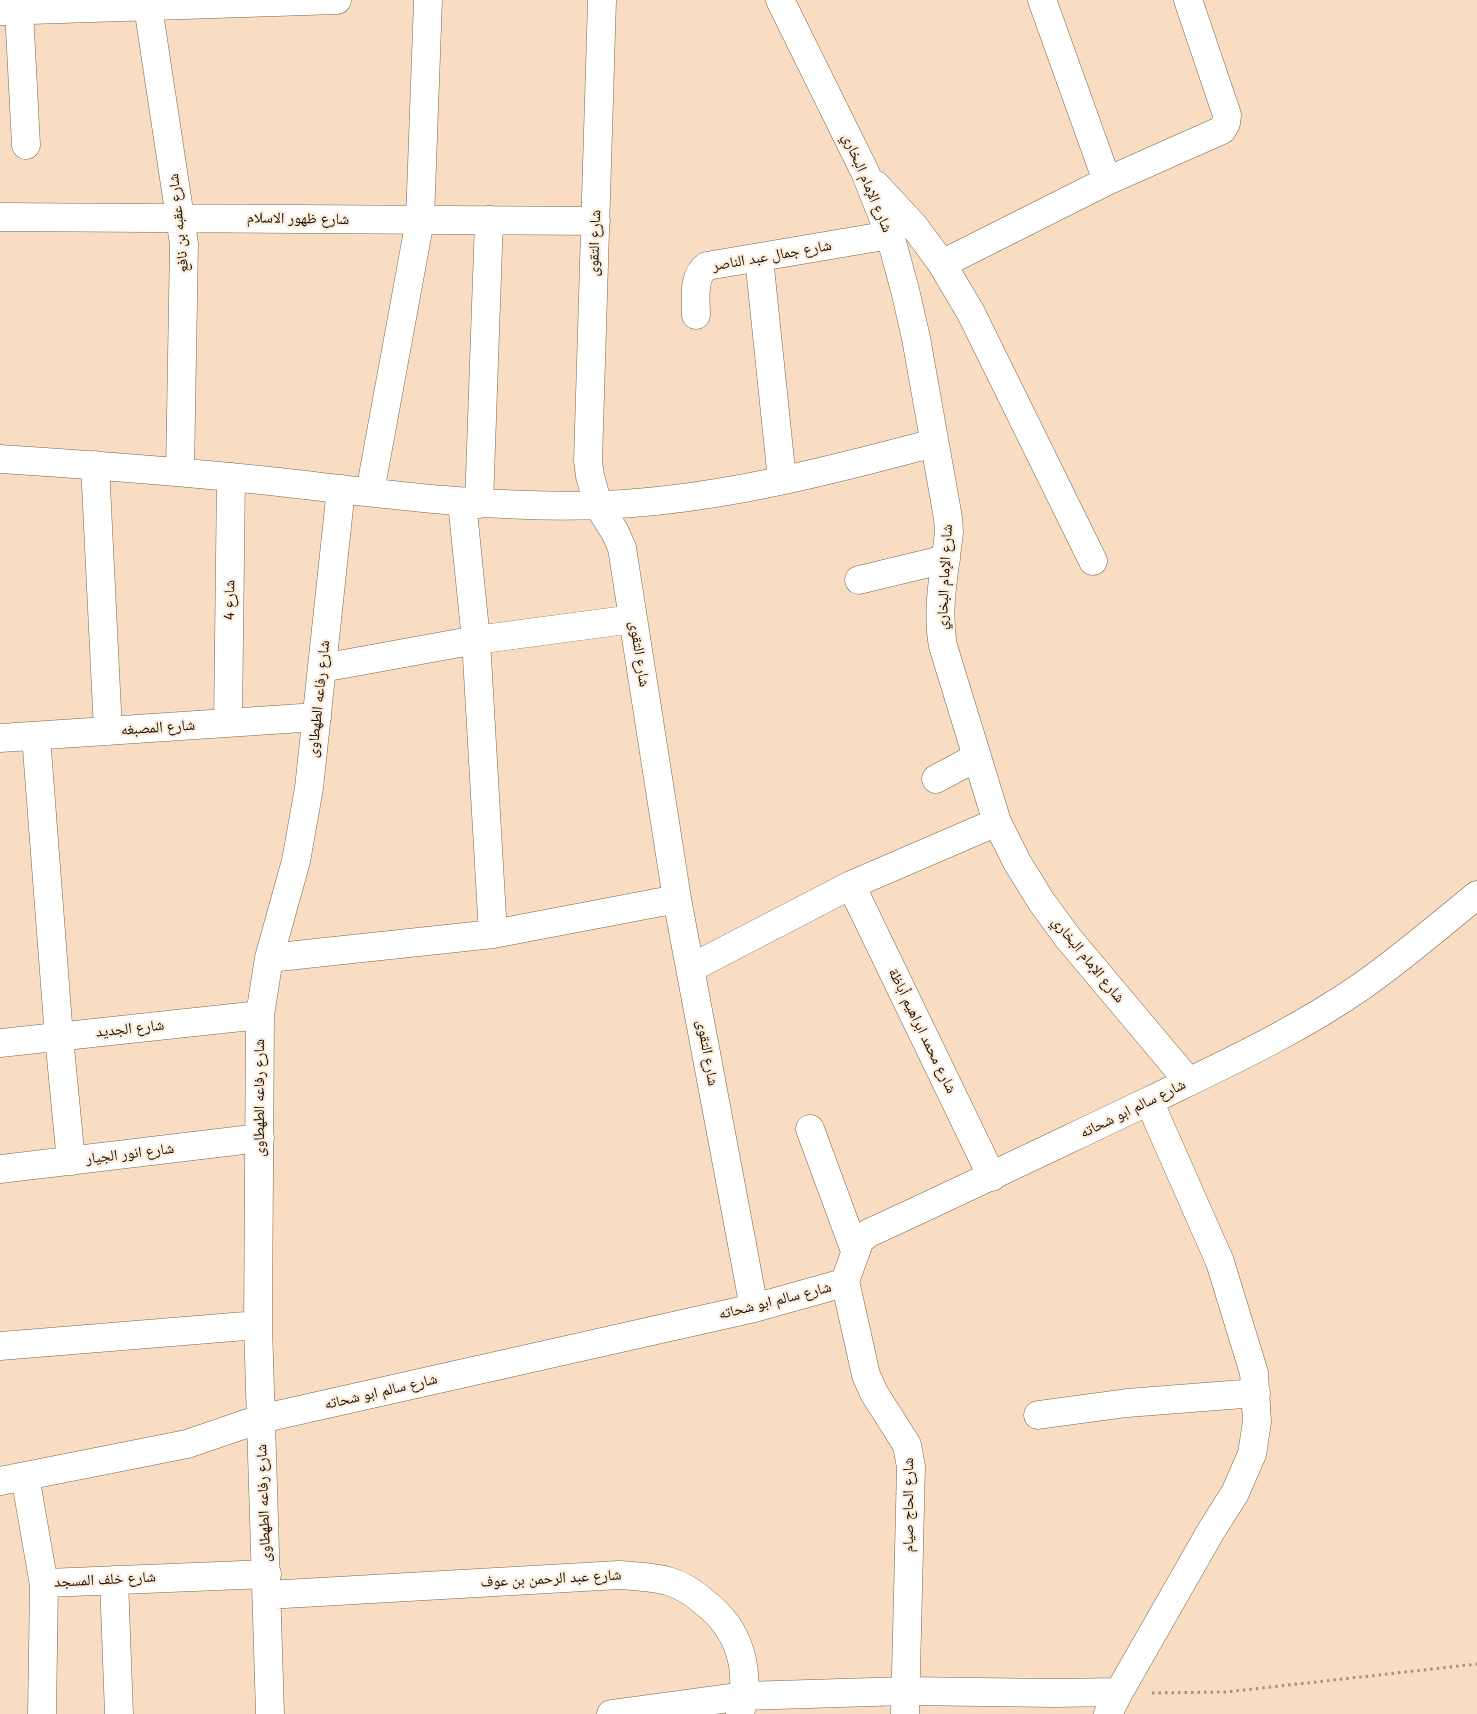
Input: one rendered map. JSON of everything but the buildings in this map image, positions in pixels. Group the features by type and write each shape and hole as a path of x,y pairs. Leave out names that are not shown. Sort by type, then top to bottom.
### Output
{"street":[{"path":"26,145 10,11 148,4 337,0"},
{"path":"370,492 420,220 428,0"},
{"name":"شارع التقوى","path":"602,0 588,461 598,505 615,532 622,548 677,898 754,1308"},
{"name":"شارع الإمام البخاري","path":"780,0 866,172 890,236 905,290 916,338 948,518 940,631 997,822 1017,862 1041,901 1068,938 1189,1082"},
{"path":"1042,0 1107,181"},
{"path":"942,264 1107,181 1222,130 1226,123 1227,115 1188,0"},
{"name":"شارع عقبه بن نافع","path":"148,4 182,218 185,272 180,472"},
{"path":"866,172 914,226 942,264 971,313 1094,562"},
{"name":"شارع ظهور الاسلام","path":"0,218 596,221"},
{"path":"489,220 470,503 493,934"},
{"name":"شارع جمال عبد الناصر","path":"696,315 697,283 702,269 714,265 890,236"},
{"path":"759,258 782,480"},
{"path":"0,459 180,472 470,503 598,505 685,498 841,468 934,443"},
{"path":"95,465 108,731"},
{"name":"شارع 4","path":"228,723 231,477"},
{"name":"شارع رفاعه الطهطاوى","path":"270,1714 258,1325 260,1016 269,958 287,897 302,834 309,788 341,489"},
{"path":"859,580 946,559"},
{"path":"322,668 476,640 633,618"},
{"name":"شارع المصبغه","path":"0,738 317,717"},
{"path":"36,736 59,1036 71,1161"},
{"path":"936,779 977,757"},
{"path":"691,968 851,885 997,822"},
{"name":"شارع محمد ابراهيم أباظة","path":"851,885 992,1177"},
{"name":"شارع سالم ابو شحاته","path":"12,1479 187,1444 260,1419 754,1308 840,1284 845,1281 860,1240 869,1233 992,1177 1292,1030 1361,987 1400,958 1477,895"},
{"path":"269,958 493,934 677,898"},
{"name":"شارع الجديد","path":"0,1043 260,1016"},
{"path":"611,1714 742,1705 905,1702 1055,1693 1114,1703 1211,1531 1235,1493 1252,1454 1257,1422 1254,1373 1220,1262 1149,1101"},
{"path":"810,1129 855,1251"},
{"name":"شارع انور الجيار","path":"0,1170 260,1138"},
{"name":"شارع الحاج صيام","path":"845,1281 866,1375 874,1393 907,1445 912,1467 905,1702"},
{"path":"0,1346 258,1325"},
{"path":"1038,1415 1127,1404 1256,1392"},
{"path":"12,1479 44,1585"},
{"name":"شارع عبد الرحمن بن عوف","path":"267,1584 619,1575 644,1576 670,1582 693,1593 713,1608 730,1628 742,1658 742,1705"},
{"path":"114,1580 119,1714"},
{"name":"شارع خلف المسجد","path":"42,1714 44,1585 47,1583 114,1580 267,1584"}],"path":[{"path":"1114,1703 1477,1664"}]}
